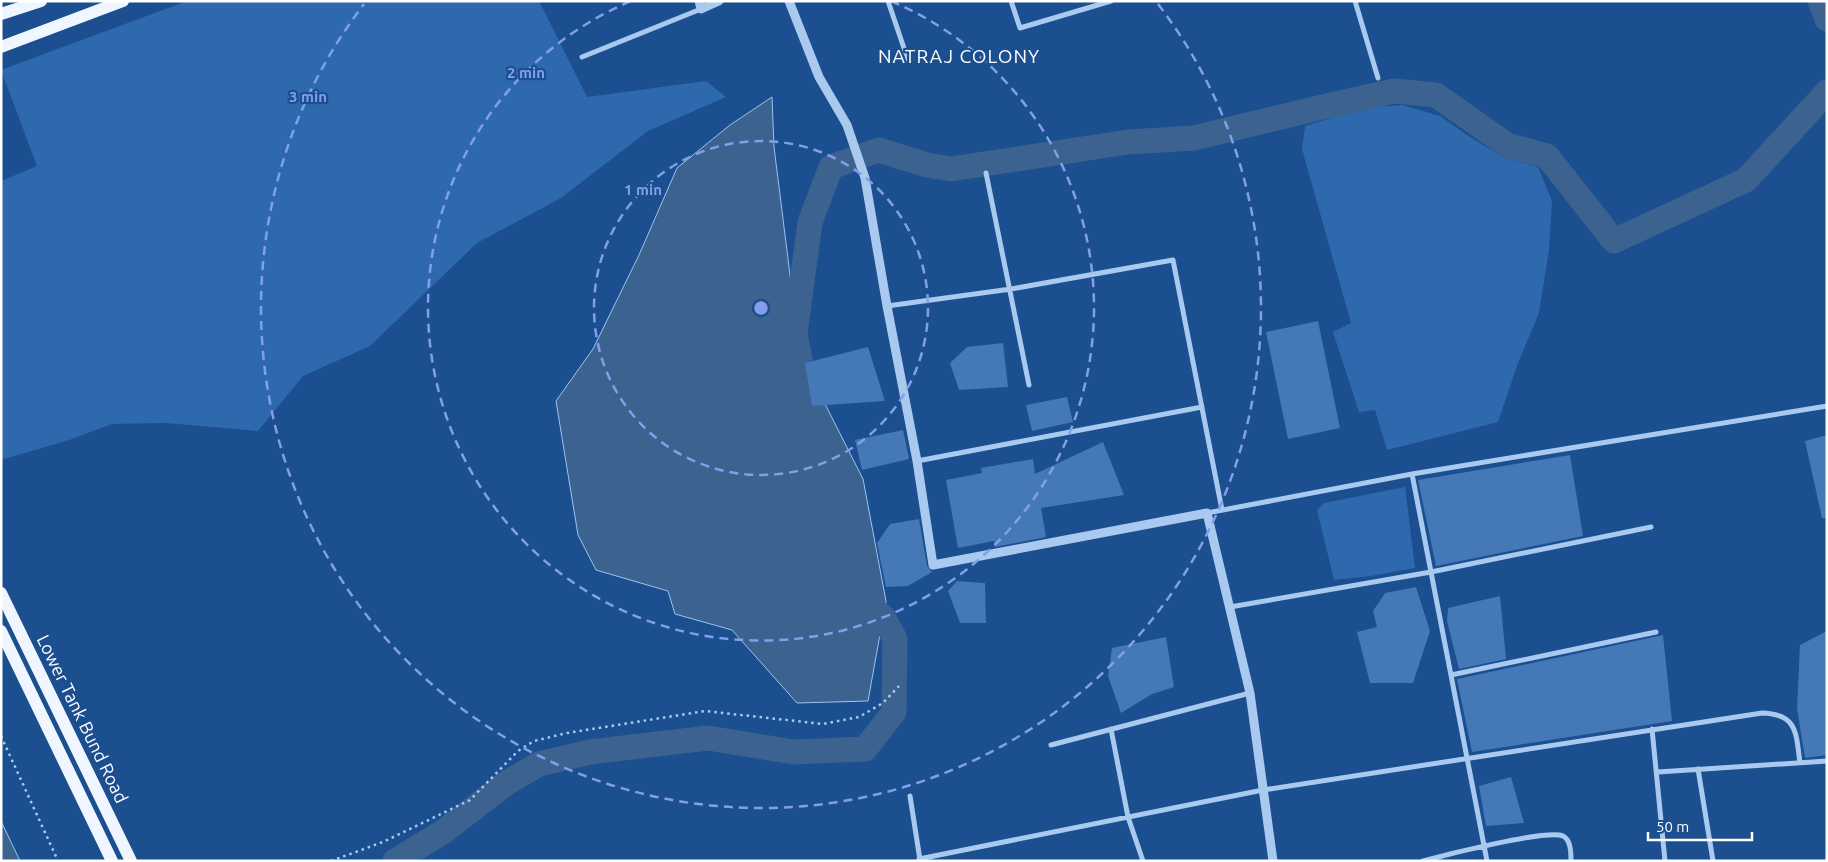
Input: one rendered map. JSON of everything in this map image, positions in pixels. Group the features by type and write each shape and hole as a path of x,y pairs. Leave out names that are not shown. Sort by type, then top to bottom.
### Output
{"main road":[{"path":"1,14 41,1"},
{"path":"1,47 123,1"},
{"name":"Lower Tank Bund Road","path":"1,593 131,861"},
{"name":"Lower Tank Bund Road","path":"1,631 112,861"}],"street":[{"path":"582,57 700,5 719,1"},
{"path":"789,1 819,77 847,125 865,178 886,306 917,461 933,565 1412,474 1827,406"},
{"path":"888,1 908,60"},
{"path":"1011,1 1020,28 1111,1"},
{"path":"1355,1 1378,78"},
{"path":"986,174 1029,385"},
{"path":"886,306 1010,289 1172,260 1222,510"},
{"path":"917,461 1202,407"},
{"path":"1412,474 1487,861"},
{"path":"1207,513 1250,693 1273,861"},
{"path":"1230,607 1431,572 1651,527"},
{"path":"1451,675 1656,632"},
{"path":"1051,745 1250,693"},
{"path":"910,796 919,860 1263,790 1467,757 1762,713 1776,713 1786,718 1794,726 1800,763"},
{"path":"1111,729 1128,817 1143,861"},
{"path":"1652,729 1666,861"},
{"path":"1658,772 1827,761"},
{"path":"1698,770 1713,861"},
{"path":"1423,861 1484,846 1552,834 1559,835 1567,840 1571,861"}],"path":[{"path":"331,861 384,842 470,800 518,751 534,741 567,733 705,711 823,724 859,717 883,703 899,686"},
{"path":"1,736 58,861"}],"shaded area":[{"path":"187,1 539,1 587,97 706,81 726,97 648,131 561,198 477,243 370,346 303,376 258,431 166,423 112,424 69,440 1,460 1,181 37,166 1,70"},
{"path":"772,97 774,147 797,331 825,404 863,479 886,601 868,701 797,703 732,630 675,614 668,591 596,570 578,535 556,401 593,349 639,255 677,168 730,125"},
{"path":"1402,105 1440,116 1501,156 1538,167 1552,201 1549,250 1539,313 1518,363 1498,422 1387,450 1375,410 1359,412 1333,332 1351,323 1302,149 1305,126 1365,108"},
{"path":"1405,487 1415,568 1334,580 1317,510 1324,503"},
{"path":"1,821 20,861 1,861"}],"building":[{"path":"1318,321 1340,428 1288,439 1266,332"},
{"path":"1003,343 1008,387 959,390 950,363 967,347"},
{"path":"868,347 885,401 812,406 805,363"},
{"path":"1067,397 1073,422 1032,431 1026,405"},
{"path":"903,430 909,459 862,470 855,440"},
{"path":"1827,435 1827,518 1822,518 1805,441"},
{"path":"1103,442 1124,495 1041,508 1046,537 995,547 994,541 958,548 946,480 982,473 981,468 1033,459 1035,474"},
{"path":"1570,455 1583,536 1436,566 1418,480"},
{"path":"919,519 927,566 932,572 908,586 886,587 877,543 890,524"},
{"path":"957,581 985,583 986,623 960,623 948,591"},
{"path":"1416,587 1430,631 1413,683 1370,683 1357,632 1377,627 1373,611 1385,593"},
{"path":"1500,596 1506,659 1459,669 1447,621 1448,608"},
{"path":"1827,631 1827,755 1805,758 1797,708 1800,645"},
{"path":"1663,635 1672,721 1472,752 1457,679"},
{"path":"1166,637 1174,687 1152,694 1121,713 1108,676 1112,648"},
{"path":"1511,777 1524,823 1486,826 1479,786"}],"waterway":[{"path":"1820,1 1827,19"},
{"path":"800,359 795,334 810,222 831,167 879,150 927,165 951,169 1128,142 1194,138 1394,91 1436,95 1507,145 1547,156 1614,241 1746,180 1827,92"},
{"path":"395,861 443,832 505,784 539,764 590,752 708,738 794,752 865,749 894,712 895,639 883,617 857,596"}],"district":[{"name":"NATRAJ COLONY","path":"959,56"}]}
